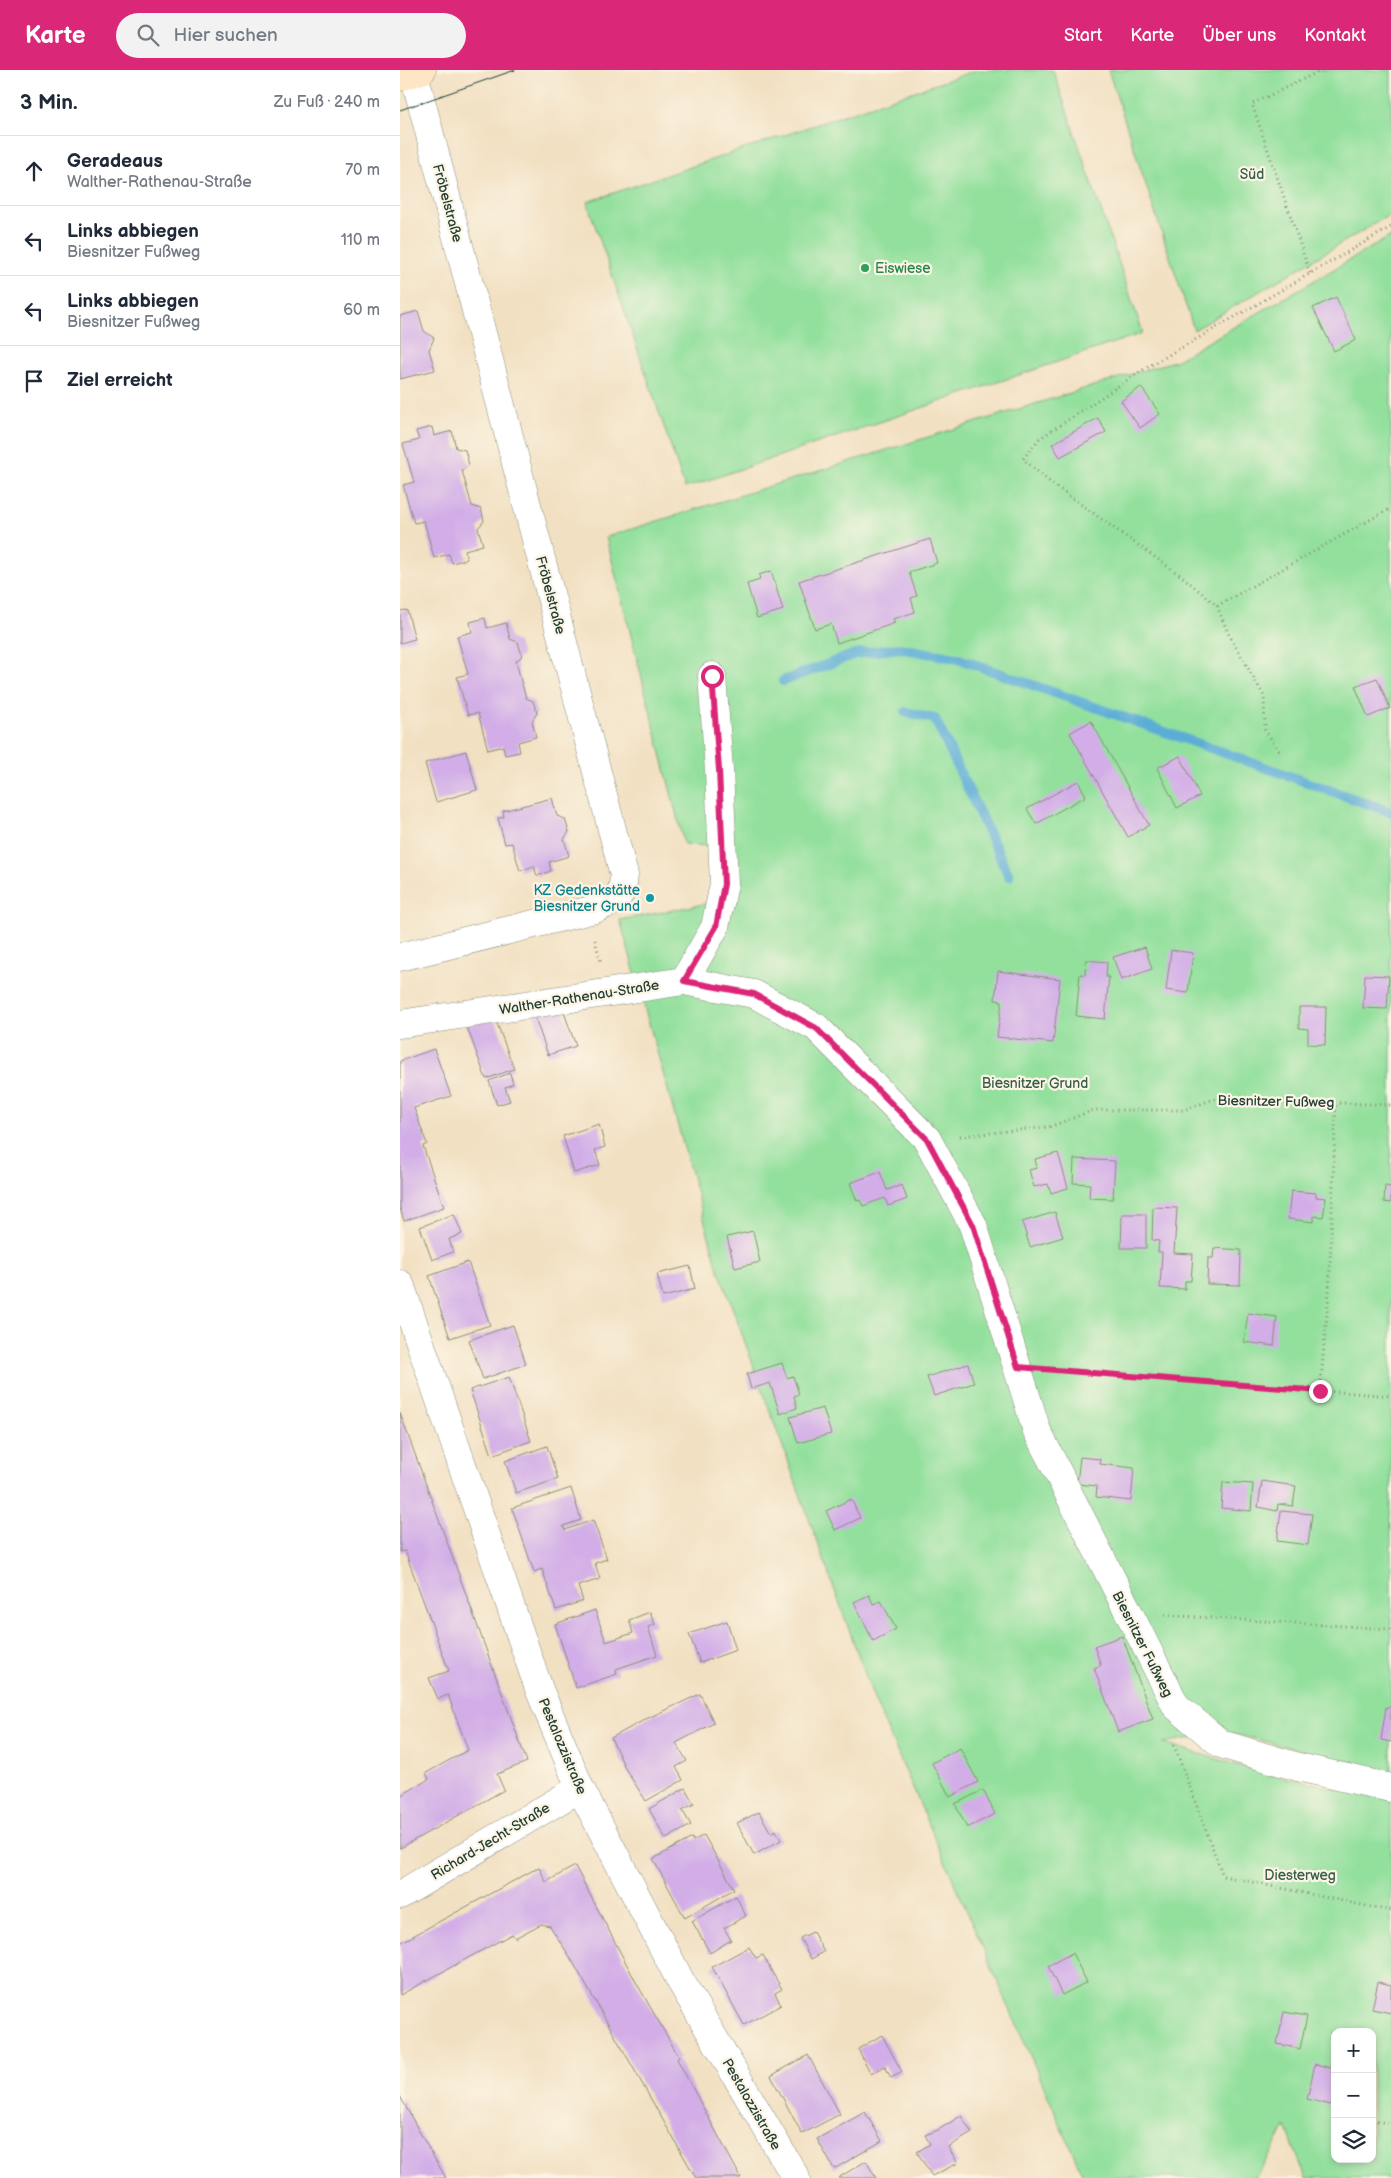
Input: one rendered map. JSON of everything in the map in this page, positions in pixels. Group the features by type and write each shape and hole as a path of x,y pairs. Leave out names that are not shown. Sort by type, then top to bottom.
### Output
{"street":[{"name":"Fröbelstraße","path":"400,957 589,910 615,901 623,889 624,874 412,73"},
{"path":"684,981 716,927 724,884 719,770 712,676"},
{"name":"Walther-Rathenau-Straße","path":"400,1024 684,981"},
{"name":"Biesnitzer Fußweg","path":"684,981 754,994 816,1028 927,1139 973,1225 1037,1431 1129,1617 1176,1706 1221,1744 1298,1767 1391,1788"},
{"name":"Pestalozzistraße","path":"400,1284 539,1689 580,1788 680,1980 796,2178"},
{"name":"Richard-Jecht-Straße","path":"400,1894 580,1788"}],"path":[{"path":"1310,273 1252,104 1322,70"},
{"path":"1279,751 1265,730 1264,696 1228,633 1217,606 1184,578 1051,483 1023,459 1039,439 1141,371 1391,227"},
{"path":"1217,606 1391,508"},
{"path":"589,910 608,993"},
{"name":"Biesnitzer Fußweg","path":"927,1139 1049,1128 1094,1110 1184,1110 1217,1098 1391,1105"},
{"path":"1320,1391 1330,1292 1336,1102"},
{"path":"1018,1367 1391,1396"},
{"path":"1129,1617 1159,1615 1391,1629"},
{"path":"1172,1741 1222,1876 1391,1911"},
{"path":"1376,2121 1391,2124"}],"green space":[{"name":"Eiswiese","path":"977,70 1053,70 1143,333 685,488 587,202"},
{"name":"Süd","path":"1108,70 1391,70 1391,214 1194,330"},
{"name":"Biesnitzer Grund","path":"1391,236 1391,1772 1226,1732 1163,1743 1271,1775 1391,1799 1391,2178 1306,2178 1286,2127 1255,2178 1084,2178 876,1704 717,1265 620,920 730,899 727,848 684,844 606,537 1177,360"}],"building":[{"path":"1336,297 1356,340 1334,351 1313,308"},
{"path":"418,311 424,331 434,338 429,350 435,370 400,379 400,316"},
{"path":"1141,387 1160,414 1140,428 1121,401"},
{"path":"1098,418 1106,432 1060,457 1052,444"},
{"path":"432,427 434,436 452,431 456,448 465,450 469,465 462,471 472,506 481,509 484,521 478,528 483,545 465,550 467,559 452,563 449,554 434,558 424,521 414,523 403,485 414,482 403,444 419,440 416,431"},
{"path":"930,539 937,563 909,572 917,596 911,598 915,612 893,619 895,623 837,643 831,624 815,629 799,581"},
{"path":"771,571 783,610 757,618 747,584 760,580 759,575"},
{"path":"407,610 415,639 400,643 400,611"},
{"path":"485,618 487,628 506,623 510,639 518,642 522,656 516,661 521,681 526,698 533,701 537,713 532,721 536,737 518,742 520,752 505,755 503,746 488,750 478,713 468,715 457,677 468,674 457,636 472,632 470,622"},
{"path":"1377,678 1390,708 1368,717 1355,686"},
{"path":"1091,721 1149,825 1128,837 1070,733"},
{"path":"466,751 477,790 436,802 425,763"},
{"path":"1180,756 1200,796 1177,808 1157,768"},
{"path":"1078,781 1086,796 1036,824 1027,809"},
{"path":"552,798 557,816 565,819 569,832 564,839 569,856 549,862 551,871 537,876 534,866 520,871 512,843 505,844 498,818 504,817 503,811"},
{"path":"1145,947 1152,969 1121,980 1113,957"},
{"path":"1171,950 1193,953 1188,993 1166,990"},
{"path":"1086,960 1107,962 1106,977 1109,977 1105,1019 1076,1016 1080,974 1085,975"},
{"path":"998,971 1060,979 1053,1043 997,1037 1002,1001 995,1000"},
{"path":"1365,975 1389,976 1387,1009 1363,1008"},
{"path":"562,1007 576,1046 548,1055 533,1012"},
{"path":"1299,1007 1326,1007 1325,1045 1308,1044 1308,1029 1299,1028"},
{"path":"495,1018 514,1069 486,1079 466,1024"},
{"path":"434,1049 451,1096 414,1108 427,1144 423,1146 444,1207 404,1221 400,1208 400,1061"},
{"path":"510,1073 513,1084 505,1087 510,1101 497,1105 489,1081"},
{"path":"599,1124 605,1147 595,1150 600,1165 574,1173 563,1136"},
{"path":"1058,1153 1068,1188 1051,1193 1048,1184 1034,1187 1029,1170 1037,1168 1035,1159"},
{"path":"1074,1159 1115,1161 1113,1199 1089,1198 1090,1184 1073,1183"},
{"path":"880,1172 887,1190 902,1185 907,1199 888,1206 885,1198 863,1206 860,1200 857,1201 850,1183"},
{"path":"1385,1186 1391,1187 1391,1203 1384,1202"},
{"path":"1291,1191 1316,1193 1316,1197 1326,1198 1323,1217 1314,1216 1314,1222 1288,1219"},
{"path":"1153,1207 1177,1208 1174,1253 1193,1254 1191,1281 1185,1281 1185,1289 1160,1288 1162,1252 1158,1252 1159,1241 1152,1240"},
{"path":"1055,1212 1063,1237 1030,1247 1022,1222"},
{"path":"454,1214 462,1234 449,1239 453,1252 432,1260 420,1227"},
{"path":"1122,1214 1146,1214 1146,1248 1121,1248"},
{"path":"753,1231 760,1262 735,1268 727,1237"},
{"path":"1214,1248 1241,1250 1240,1285 1207,1284 1208,1258 1213,1258"},
{"path":"468,1262 490,1325 450,1338 429,1276"},
{"path":"690,1266 695,1289 663,1297 657,1274"},
{"path":"1248,1313 1277,1317 1274,1346 1244,1342"},
{"path":"513,1325 526,1364 483,1379 469,1340"},
{"path":"782,1363 787,1378 793,1376 799,1394 794,1396 797,1408 780,1414 770,1383 751,1389 747,1374"},
{"path":"968,1364 974,1383 934,1396 927,1377"},
{"path":"509,1377 531,1441 492,1455 470,1390"},
{"path":"823,1408 831,1434 798,1443 790,1417"},
{"path":"400,1413 527,1762 497,1774 504,1790 400,1848 400,1796 429,1779 426,1773 468,1750 448,1695 438,1699 429,1678 449,1671 405,1551 400,1552"},
{"path":"547,1446 558,1479 516,1493 505,1461"},
{"path":"1080,1457 1100,1459 1100,1464 1134,1468 1131,1501 1096,1497 1097,1486 1077,1484"},
{"path":"1262,1481 1296,1486 1293,1506 1278,1504 1277,1511 1258,1507"},
{"path":"1223,1482 1253,1484 1251,1511 1221,1508"},
{"path":"571,1488 581,1520 563,1526 565,1530 593,1520 607,1559 595,1563 600,1579 578,1586 583,1601 556,1610 542,1569 534,1572 512,1508"},
{"path":"851,1499 860,1518 835,1530 826,1511"},
{"path":"1281,1511 1312,1514 1308,1545 1277,1541"},
{"path":"869,1595 873,1604 881,1601 896,1629 873,1641 854,1602"},
{"path":"595,1610 606,1642 633,1633 629,1620 650,1612 655,1625 648,1627 657,1655 616,1669 617,1674 576,1688 555,1624"},
{"path":"727,1621 736,1650 700,1663 689,1634"},
{"path":"1122,1636 1153,1719 1118,1732 1094,1668 1101,1665 1094,1646"},
{"path":"700,1694 714,1723 676,1743 687,1761 676,1767 683,1780 646,1801 626,1770 611,1738 648,1718"},
{"path":"1386,1707 1391,1707 1391,1742 1381,1740"},
{"path":"960,1748 978,1782 950,1797 932,1763"},
{"path":"685,1788 694,1804 682,1810 691,1825 666,1839 649,1809"},
{"path":"983,1790 995,1814 967,1828 955,1804"},
{"path":"759,1812 771,1833 776,1830 781,1840 754,1855 737,1823"},
{"path":"704,1835 734,1889 685,1918 653,1859 692,1838 693,1841"},
{"path":"575,1866 637,1984 679,2057 677,2059 741,2178 696,2178 570,1957 550,1926 541,1924 515,1938 512,1934 400,1995 400,1943 539,1867 546,1882"},
{"path":"736,1896 746,1916 724,1928 731,1940 710,1953 692,1921"},
{"path":"813,1932 824,1952 811,1959 800,1938"},
{"path":"749,1947 756,1958 763,1955 782,1989 775,1993 781,2005 744,2025 712,1967"},
{"path":"1072,1953 1087,1982 1062,1995 1048,1966"},
{"path":"1378,1982 1391,1985 1391,2013 1372,2009"},
{"path":"1284,2012 1307,2016 1300,2049 1277,2044"},
{"path":"882,2035 902,2072 891,2078 885,2066 871,2074 858,2049"},
{"path":"808,2055 840,2114 802,2134 771,2076"},
{"path":"1315,2064 1331,2068 1331,2105 1307,2099"},
{"path":"400,2096 426,2144 446,2178 400,2178"},
{"path":"865,2112 882,2141 834,2169 817,2139"},
{"path":"961,2116 972,2133 948,2147 958,2163 932,2176 917,2152 930,2144 925,2135 938,2130"},
{"path":"866,2161 876,2178 838,2178"}],"waterway":[{"path":"783,681 855,654 899,648 956,658 1391,812"},
{"path":"906,712 935,719 1009,876"}],"tram line":[{"path":"400,110 515,70"}],"place":[{"name":"Eiswiese","path":"865,268"},
{"name":"KZ Gedenkstätte Biesnitzer Grund","path":"650,898"}],"route":[{"path":"712,676 719,770 724,884 716,927 684,981 754,994 816,1028 927,1139 973,1225 1018,1367 1320,1391"}],"park label":[{"name":"Diesterweg","path":"1300,1875"}]}
